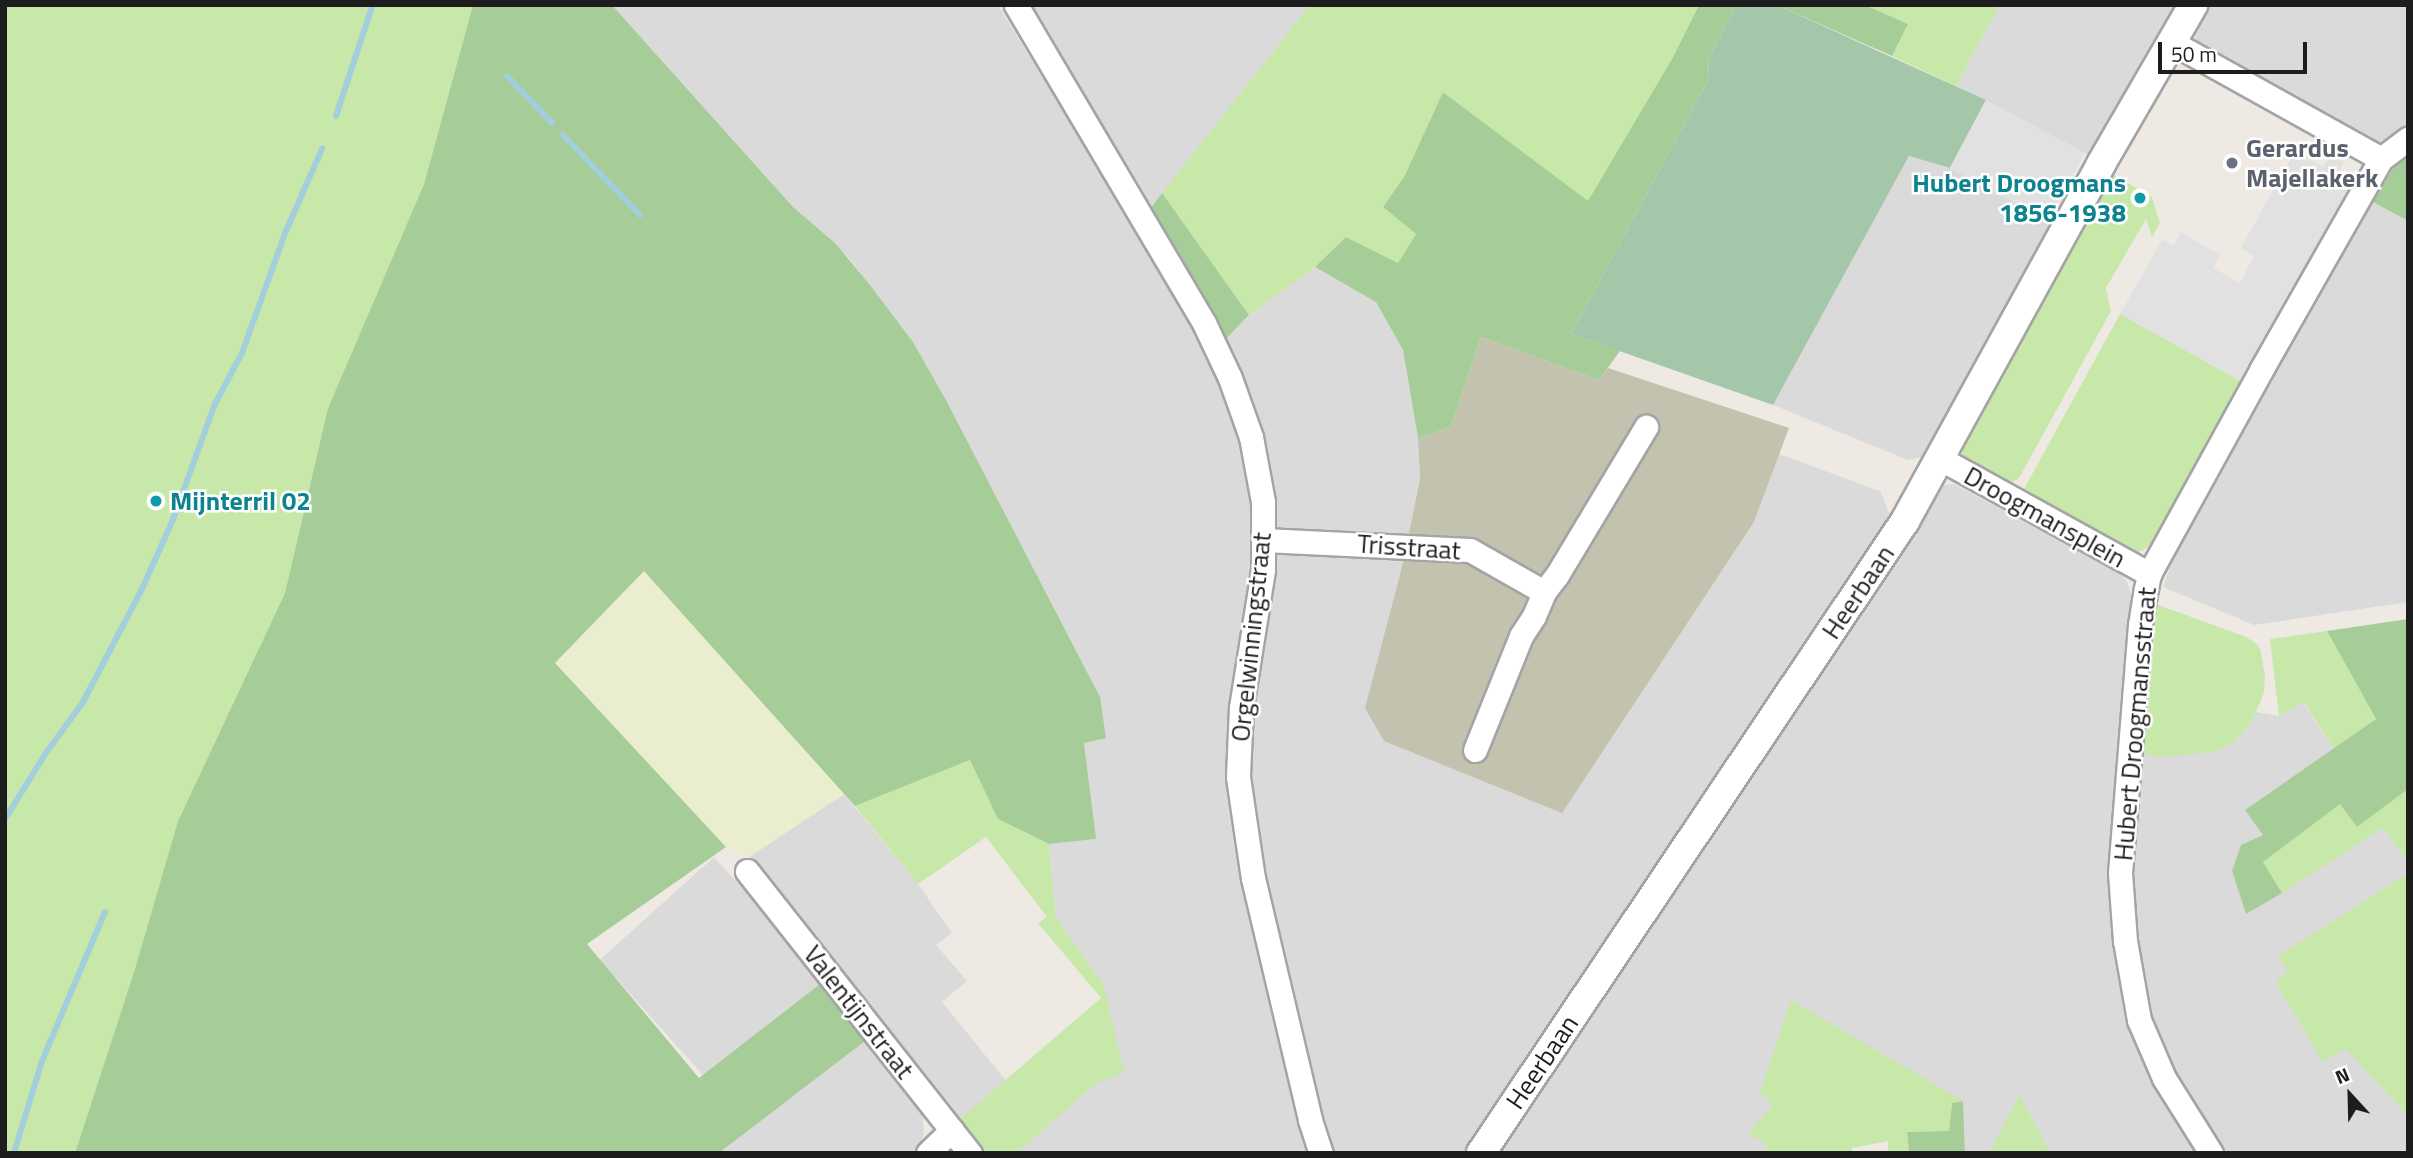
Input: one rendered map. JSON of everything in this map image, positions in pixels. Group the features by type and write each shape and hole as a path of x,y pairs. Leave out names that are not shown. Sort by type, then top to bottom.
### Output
{"street":[{"name":"Orgelwinningstraat","path":"1016,5 1217,347 1242,408 1253,447 1263,502 1264,540 1258,611 1241,707 1238,777 1253,878 1310,1120 1321,1153"},
{"name":"Heerbaan","path":"1481,1153 1877,565 1941,460 2101,164 2193,5"},
{"path":"2173,43 2381,159"},
{"name":"Hubert Droogmansstraat","path":"2211,1153 2164,1078 2139,1020 2125,941 2120,873 2140,625 2149,574 2381,159 2408,139"},
{"path":"1475,750 1521,636 1534,616 1544,592 1557,575 1646,427"},
{"name":"Droogmansplein","path":"1941,460 2149,574"},
{"name":"Trisstraat","path":"1264,540 1470,550 1544,592"},
{"name":"Valentijnstraat","path":"747,870 970,1153"},
{"path":"928,1153 952,1130"}],"shaded area":[{"path":"612,5 998,5 1198,330 1245,444 1257,531 1231,734 1313,1153 1017,1153 1096,1082 1104,984 1056,918 1049,844 1095,839 1084,742 1100,697 946,400 913,342 849,258 793,207"},
{"path":"1026,5 1310,5 1148,212"},
{"path":"2000,5 2176,5 2091,156 1956,86"},
{"path":"2209,5 2408,5 2408,125 2394,136 2372,144 2207,52 2196,42 2195,32"},
{"path":"1986,100 2085,153 2049,221 1950,168"},
{"path":"2295,151 2323,167 2331,154 2344,162 2333,181 2350,191 2244,383 2120,314 2162,240 2174,245 2181,232 2220,255 2213,268 2240,283 2254,256 2241,248"},
{"path":"1909,156 1950,168 2059,214 1922,457 1908,460 1773,405"},
{"path":"2373,202 2408,221 2408,602 2254,625 2163,587 2179,542 2305,316"},
{"path":"1315,267 1376,301 1403,350 1418,438 1420,478 1401,571 1561,813 1754,522 1779,454 1880,491 1891,517 1463,1153 1330,1153 1258,866 1246,741 1268,597 1224,341 1249,315"},
{"path":"1481,337 1599,380 1608,368 1789,428 1754,522 1562,813 1384,741 1365,708 1401,571 1420,479 1418,438 1451,427"},
{"path":"1954,484 2119,573 2127,581 2131,596 2118,778 2148,1067 2179,1129 2197,1153 2050,1153 2020,1094 1989,1153 1965,1153 1963,1101 1773,1105 1768,1146 1763,1153 1500,1153 1938,492 1944,485"},
{"path":"644,571 844,794 749,857 726,847 555,663"},
{"path":"2303,702 2334,749 2245,810 2264,835 2232,871 2246,914 2383,828 2408,861 2408,873 2278,957 2289,973 2323,1062 2345,1047 2408,1116 2408,1153 2223,1153 2185,1091 2160,1041 2146,1000 2134,885 2140,752 2157,757 2233,742 2247,728 2256,712 2279,716"},
{"path":"844,794 918,884 952,933 936,945 967,981 942,1002 1007,1082 959,1120 749,857"},
{"path":"714,857 825,980 711,1083 600,960"},
{"path":"869,1038 922,1109 924,1134 916,1153 719,1153"}],"green space":[{"name":"Mijnterril 02","path":"5,5 473,5 424,184 328,408 285,593 178,821 134,972 75,1153 5,1153"},
{"path":"473,5 612,5 793,207 836,244 913,342 946,400 1100,697 1106,738 1084,743 1096,839 1049,844 998,819 970,760 855,806 644,571 555,663 726,847 587,944 699,1078 824,981 869,1038 719,1153 75,1153 134,972 178,821 285,593 328,408 424,184"},
{"path":"1310,5 1699,5 1672,59 1588,202 1443,92 1404,177 1383,207 1416,234 1398,263 1346,237 1315,267 1249,315 1162,193"},
{"path":"1699,5 1736,5 1709,58 1708,80 1571,334 1620,351 1599,380 1481,337 1451,427 1418,438 1403,350 1376,302 1315,267 1346,237 1398,263 1416,234 1383,207 1404,177 1443,92 1588,201 1672,59"},
{"path":"1736,5 1777,5 1986,100 1950,168 1909,156 1773,405 1571,334 1708,80 1709,58"},
{"path":"1777,5 1865,5 1908,24 1892,56"},
{"path":"1865,5 2000,5 1956,86 1892,56 1908,24"},
{"path":"2408,152 2408,221 2373,202 2392,170"},
{"path":"2112,174 2152,197 2160,223 2152,237 2146,219 2106,288 2111,311 2019,478 2008,485 1965,460 1961,449"},
{"path":"1162,193 1249,315 1224,341 1148,212"},
{"path":"2120,314 2244,383 2152,545 2139,552 2130,553 2024,489"},
{"path":"2156,604 2246,637 2258,645 2261,652 2265,676 2264,692 2256,712 2247,728 2233,742 2215,752 2157,757 2140,752"},
{"path":"2408,619 2408,789 2357,827 2340,804 2263,862 2282,893 2246,914 2232,871 2241,845 2263,835 2245,810 2376,719 2327,631"},
{"path":"2327,631 2376,719 2334,749 2304,702 2279,716 2270,639"},
{"path":"970,760 998,819 1049,844 1056,918 1104,984 1124,1073 1096,1083 1017,1153 985,1153 959,1120 1101,998 1038,923 1047,917 986,837 918,884 855,806"},
{"path":"2408,789 2408,861 2383,828 2282,893 2263,862 2340,803 2357,827"},
{"path":"2408,873 2408,1116 2345,1048 2323,1062 2275,981 2288,972 2278,956"},
{"path":"1791,1000 1963,1101 1952,1103 1949,1131 1907,1132 1909,1153 1888,1153 1888,1141 1852,1148 1852,1153 1763,1153 1768,1146 1749,1133 1773,1105 1760,1092"},
{"path":"2020,1094 2050,1153 1989,1153"},
{"path":"1963,1101 1965,1153 1909,1153 1907,1132 1949,1131 1952,1103"}],"waterway":[{"path":"336,116 372,7"},
{"path":"507,76 552,123"},
{"path":"563,135 640,215"},
{"path":"5,819 46,753 83,702 141,591 172,522 215,404 242,353 286,231 322,149"},
{"path":"14,1153 42,1061 105,912"}],"place":[{"name":"Gerardus Majellakerk","path":"2232,163"},
{"name":"Hubert Droogmans 1856-1938","path":"2140,198"},
{"name":"Mijnterril 02","path":"156,501"}]}
